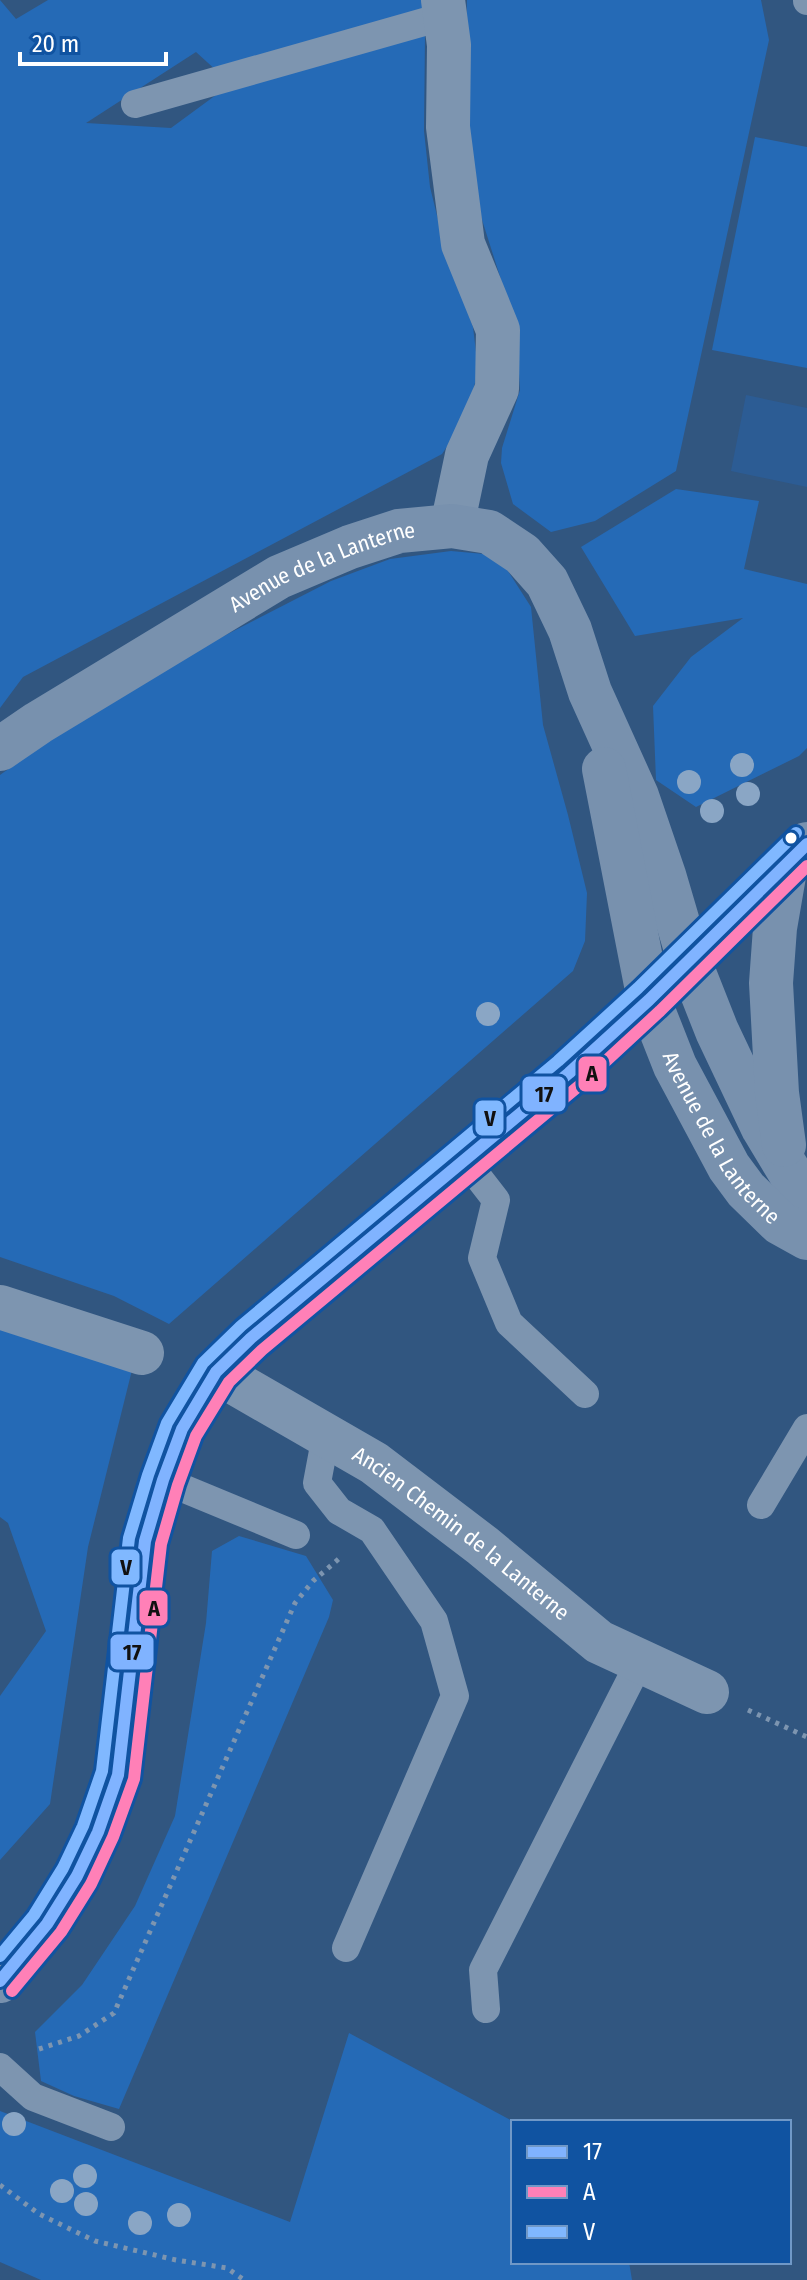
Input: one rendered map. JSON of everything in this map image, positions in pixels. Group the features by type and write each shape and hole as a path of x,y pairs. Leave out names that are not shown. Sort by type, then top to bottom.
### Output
{"main road":[{"name":"Avenue de la Lanterne","path":"0,749 279,577 350,547 399,531 452,526 489,532 522,554 547,582 570,630 590,692 637,796 689,960 717,1031 756,1114 798,1188"},
{"name":"Avenue de la Lanterne","path":"590,692 649,1000 675,1066 729,1167 746,1190 780,1223 807,1238"},
{"path":"0,1981 47,1924 77,1876 98,1832 118,1775 145,1541 182,1429 216,1372 251,1338 569,1073 649,1000 796,854"},
{"path":"796,854 775,928 771,983 777,1093 798,1188"}],"street":[{"path":"444,8 449,45 448,127 463,244 498,330 497,389 467,455 452,526"},
{"path":"0,1307 142,1353"},
{"name":"Ancien Chemin de la Lanterne","path":"216,1372 374,1463 483,1546 599,1642 707,1692"}],"lane":[{"path":"135,104 444,8"},
{"path":"465,1160 496,1200 482,1258 509,1323 585,1394"},
{"path":"761,1505 807,1428"},
{"path":"326,1435 317,1483 339,1511 372,1530 434,1621 455,1696 346,1948"},
{"path":"163,1480 296,1535"},
{"path":"486,2009 483,1970 640,1661"},
{"path":"0,2067 33,2097 111,2127"}],"path":[{"path":"26,2054 79,2036 114,2013 295,1603 313,1581 372,1530"},
{"path":"707,1692 807,1737"},
{"path":"0,2185 39,2214 95,2241 227,2268 244,2280"}],"shaded area":[{"path":"0,0 16,19 48,0 423,0 422,9 218,72 196,52 86,123 171,128 235,81 425,34 424,131 430,187 443,240 473,327 478,369 468,415 442,454 23,677 0,708"},
{"path":"467,0 761,0 769,40 676,471 595,521 551,532 513,504 501,463 502,448 520,390 517,341 471,185 464,111"},
{"path":"755,137 807,147 807,368 712,350"},
{"path":"746,395 807,408 807,487 731,471"},
{"path":"676,489 759,501 744,569 807,584 807,748 799,756 696,807 656,780 653,706 691,657 743,618 635,636 581,547"},
{"path":"451,551 484,554 506,568 531,607 543,725 587,893 585,941 573,971 169,1324 114,1296 0,1257 0,775 124,687 331,581 390,559"},
{"path":"0,1325 132,1370 88,1547 50,1804 0,1860 0,1696 46,1631 8,1523 0,1517"},
{"path":"239,1536 306,1556 333,1600 329,1617 119,2109 74,2096 41,2081 35,2032 82,1985 135,1906 175,1816 206,1623 212,1551"},
{"path":"349,2033 511,2120 511,2264 629,2264 632,2280 41,2280 0,2262 0,2111 290,2222"}],"transit line":[{"name":"V","path":"0,1956 34,1915 63,1868 83,1826 102,1771 129,1538 167,1423 203,1363 241,1326 558,1061 638,988 796,833"},
{"name":"17","path":"0,1981 47,1924 77,1876 98,1832 118,1775 145,1541 182,1429 216,1372 251,1338 569,1073 649,1000 807,844"},
{"name":"A","path":"12,1991 61,1932 91,1884 113,1837 134,1779 161,1544 196,1436 229,1382 262,1350 580,1085 807,866"}]}
